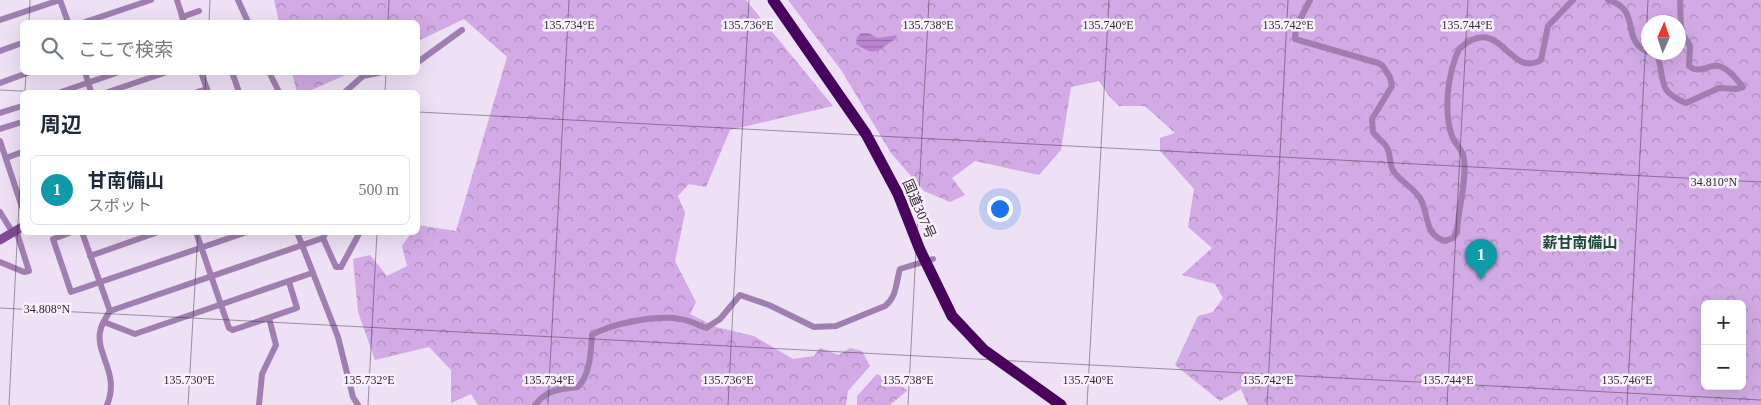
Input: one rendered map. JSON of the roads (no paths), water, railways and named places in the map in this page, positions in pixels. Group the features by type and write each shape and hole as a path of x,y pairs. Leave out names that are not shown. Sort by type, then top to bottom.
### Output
{"highway":[{"name":"国道307号","path":"773,0 866,134 898,194 929,259 952,316 984,350 1060,405"}],"street":[{"path":"0,20 60,0 67,20"},
{"path":"91,20 151,0"},
{"path":"176,0 182,20"},
{"path":"238,0 247,20"},
{"path":"1310,0 1296,27 1295,39 1378,63 1386,70 1392,86 1372,119 1373,132 1387,147 1392,169 1422,200 1430,230 1445,241 1453,238 1457,232 1464,172 1463,154 1452,137 1449,120 1449,85 1460,49 1473,40 1491,37 1497,40 1512,56 1534,64 1540,60 1548,26 1573,0"},
{"path":"1608,0 1621,6 1628,12 1634,40 1641,48"},
{"path":"1680,0 1680,15"},
{"path":"184,20 199,11"},
{"path":"420,61 462,30"},
{"path":"1658,60 1662,82 1666,90 1686,103 1719,88 1736,89 1742,87 1728,70 1719,66 1697,71 1689,66 1690,46 1686,39"},
{"path":"0,51 20,44"},
{"path":"0,83 22,75"},
{"path":"86,75 90,90"},
{"path":"67,90 111,75"},
{"path":"114,90 158,75"},
{"path":"202,75 207,90"},
{"path":"233,75 238,90"},
{"path":"271,75 278,90"},
{"path":"348,90 363,76 368,75"},
{"path":"0,113 20,107"},
{"path":"0,129 20,123"},
{"path":"0,141 1,150 6,158 20,201"},
{"path":"6,158 20,153"},
{"path":"15,184 20,183"},
{"path":"0,212 17,230 29,271 24,272 0,262"},
{"path":"0,240 17,230"},
{"path":"64,235 53,239 71,292 238,235"},
{"path":"83,235 110,311"},
{"path":"90,256 150,235"},
{"path":"197,235 229,328 233,330 298,308 288,282"},
{"path":"298,235 338,337 353,398 358,405"},
{"path":"107,405 111,397 111,380 100,333 110,311 325,235 336,267 341,267 358,235"},
{"path":"536,405 544,395 556,390 578,387 582,383 586,376 592,335 601,330 631,321 680,318 706,328 720,319 740,295 769,305 814,327 836,326 885,306 895,292 900,269 929,259"},
{"path":"104,322 135,334 312,273"},
{"path":"259,405 262,374 276,345 269,318"}],"place":[{"name":"甘南備山","path":"1481,280"}],"district":[{"name":"薪甘南備山","path":"1580,243"}]}
